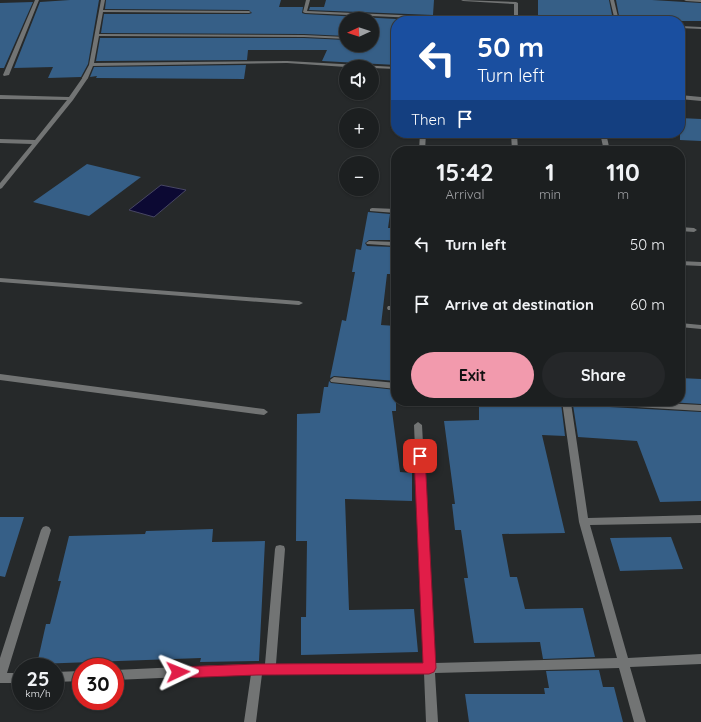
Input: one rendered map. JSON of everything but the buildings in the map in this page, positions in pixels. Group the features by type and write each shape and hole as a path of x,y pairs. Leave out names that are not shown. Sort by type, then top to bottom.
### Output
{"street":[{"path":"6,75 37,0"},
{"path":"0,187 72,99 85,78 91,65 103,0"},
{"path":"308,0 305,12 339,15"},
{"path":"463,0 516,3 515,16"},
{"path":"612,0 616,16"},
{"path":"686,0 701,1"},
{"path":"101,11 249,12"},
{"path":"379,18 391,18"},
{"path":"685,27 701,28"},
{"path":"97,35 304,36 339,38"},
{"path":"91,65 287,62 339,65"},
{"path":"379,67 391,68"},
{"path":"0,97 72,99"},
{"path":"685,97 701,99"},
{"path":"0,141 37,142"},
{"path":"372,210 391,211"},
{"path":"685,229 694,230"},
{"path":"369,243 391,244"},
{"path":"685,263 701,264"},
{"path":"0,280 299,304"},
{"path":"685,325 701,327"},
{"path":"0,377 264,412"},
{"path":"334,380 391,386"},
{"path":"567,406 584,522 640,722"},
{"path":"664,406 701,408"},
{"path":"418,425 432,722"},
{"path":"584,522 701,519"},
{"path":"12,678 0,677 46,530"},
{"path":"270,670 280,549"},
{"path":"124,675 257,669 429,668 624,664 701,659"},
{"path":"250,722 257,669"}],"shaded area":[{"path":"161,185 186,190 154,217 129,210"}],"route":[{"path":"178,672 257,669 429,668 420,456"}]}
